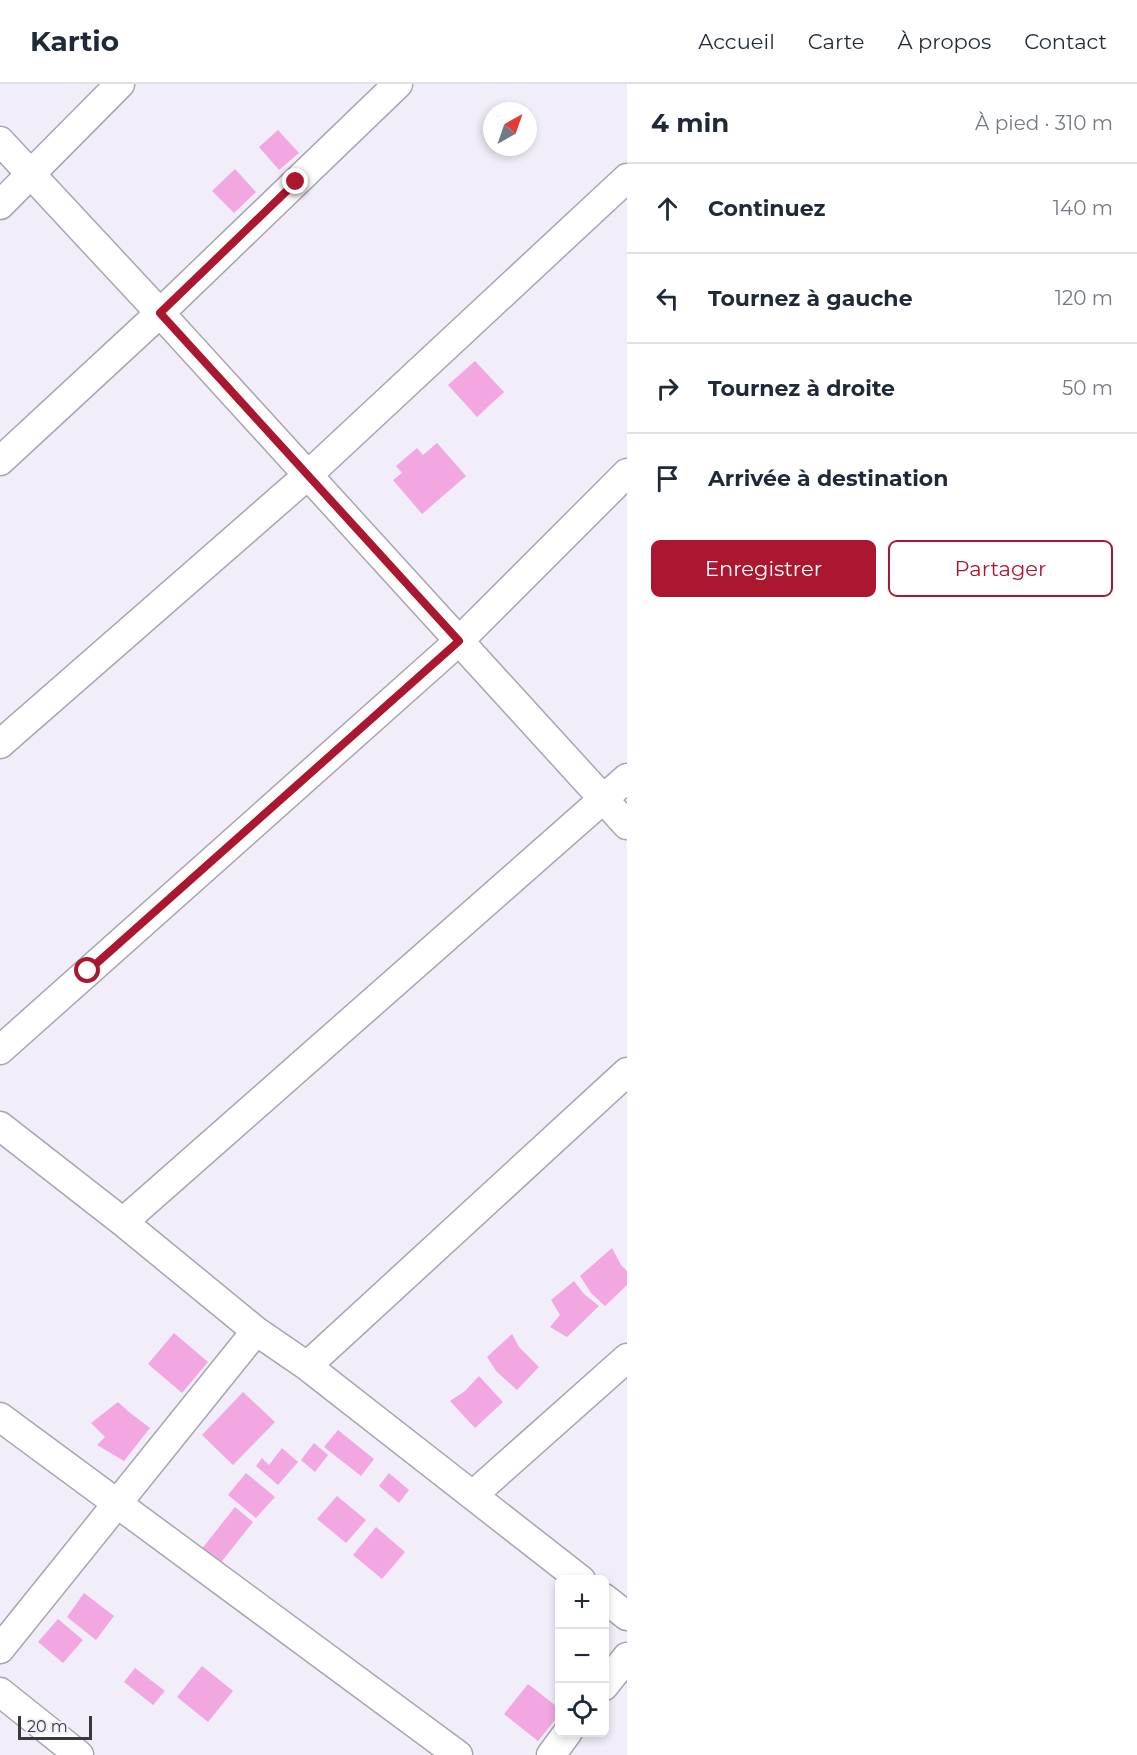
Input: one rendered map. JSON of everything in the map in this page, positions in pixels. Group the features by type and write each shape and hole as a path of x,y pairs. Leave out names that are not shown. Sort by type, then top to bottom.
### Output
{"street":[{"path":"0,205 120,84"},
{"path":"0,461 160,313 398,84"},
{"path":"0,141 627,825"},
{"path":"0,744 308,475 627,178"},
{"path":"0,1050 459,641 627,473"},
{"path":"123,1222 627,778"},
{"path":"307,1366 627,1072"},
{"path":"0,1126 123,1222 255,1331 307,1366 575,1575"},
{"path":"0,1649 255,1331"},
{"path":"473,1495 627,1358"},
{"path":"0,1417 458,1755"},
{"path":"609,1602 627,1616"},
{"path":"606,1683 627,1657"},
{"path":"0,1692 79,1755"},
{"path":"551,1755 564,1737"}],"building":[{"path":"278,130 299,153 279,170 259,147"},
{"path":"235,169 256,192 234,213 212,191"},
{"path":"475,361 504,392 477,417 448,385"},
{"path":"437,443 466,476 422,514 393,480 402,473 396,466 417,448 423,455"},
{"path":"612,1248 627,1271 627,1285 605,1306 591,1293 580,1276"},
{"path":"574,1281 584,1294 599,1306 567,1337 550,1327 560,1315 551,1300"},
{"path":"174,1333 208,1362 182,1393 148,1364"},
{"path":"512,1334 519,1347 539,1367 517,1390 496,1371 487,1357"},
{"path":"479,1376 503,1402 475,1428 450,1401 465,1391"},
{"path":"243,1392 275,1422 233,1465 202,1435"},
{"path":"118,1402 150,1428 124,1461 97,1445 105,1437 91,1423"},
{"path":"338,1430 374,1459 361,1476 324,1447"},
{"path":"314,1443 328,1455 315,1472 301,1460"},
{"path":"282,1448 298,1462 278,1485 256,1466 262,1458 269,1465"},
{"path":"246,1473 275,1497 256,1518 228,1495"},
{"path":"389,1473 409,1490 399,1503 379,1486"},
{"path":"337,1496 366,1520 346,1543 317,1519"},
{"path":"235,1507 253,1522 219,1565 201,1550"},
{"path":"376,1527 405,1552 382,1579 353,1555"},
{"path":"84,1593 114,1616 96,1640 67,1617"},
{"path":"58,1619 83,1640 63,1663 38,1642"},
{"path":"202,1666 233,1691 208,1722 177,1697"},
{"path":"135,1668 165,1691 153,1705 124,1682"},
{"path":"528,1684 555,1705 555,1720 538,1741 504,1714"}],"route":[{"path":"88,971 459,641 160,313 296,182"}]}
